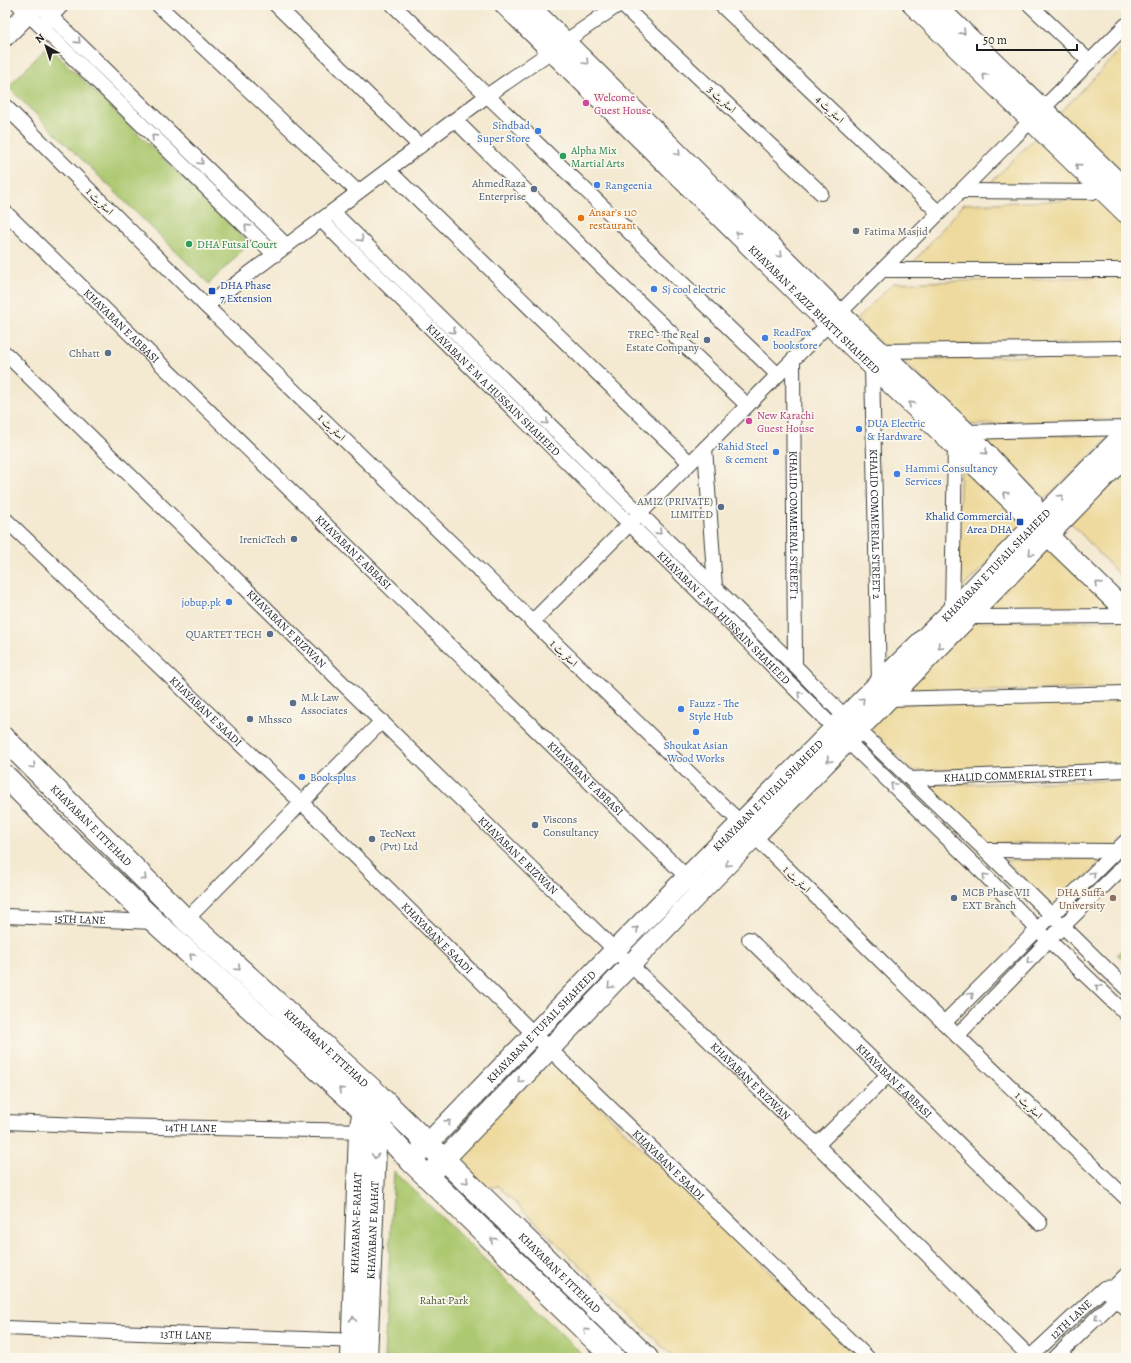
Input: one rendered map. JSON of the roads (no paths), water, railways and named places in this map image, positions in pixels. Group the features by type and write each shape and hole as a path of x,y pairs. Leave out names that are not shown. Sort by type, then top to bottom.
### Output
{"main road":[{"name":"KHAYABAN E ITTEHAD","path":"5,739 186,920 428,1142 646,1358"},
{"name":"KHAYABAN E ITTEHAD","path":"5,776 155,922 369,1124 428,1176 614,1358"}],"street":[{"path":"5,18 62,5"},
{"path":"158,5 358,192"},
{"path":"276,5 420,146"},
{"path":"393,5 778,374"},
{"name":"KHAYABAN E AZIZ BHATTI SHAHEED","path":"505,5 559,46 834,319 960,439 1046,525 1126,612"},
{"name":"KHAYABAN E AZIZ BHATTI SHAHEED","path":"528,5 559,46"},
{"path":"206,306 488,95 618,5"},
{"name":"اسٹریٹ 3","path":"622,5 821,192"},
{"name":"اسٹریٹ 4","path":"721,5 939,212"},
{"path":"913,5 1036,115 1126,190"},
{"path":"935,5 1104,192 1126,213"},
{"path":"1030,5 1090,62"},
{"path":"5,36 33,11"},
{"path":"33,11 287,246"},
{"path":"33,11 275,254"},
{"path":"532,622 1126,25"},
{"name":"اسٹریٹ 1","path":"5,106 206,306 532,622 745,832 1126,1198"},
{"path":"455,120 600,265 747,405"},
{"path":"388,170 690,463"},
{"path":"961,191 1104,192"},
{"name":"KHAYABAN E ABBASI","path":"5,212 696,882"},
{"name":"KHAYABAN E M A HUSSAIN SHAHEED","path":"327,216 847,729 1038,929 1126,1014"},
{"path":"883,270 1126,270"},
{"path":"876,359 1126,348"},
{"name":"KHAYABAN E RIZWAN","path":"5,353 630,965 817,1145 1030,1358"},
{"name":"KHALID COMMERIAL STREET 2","path":"876,359 884,691"},
{"name":"KHALID COMMERIAL STREET 1","path":"793,360 795,666"},
{"path":"1126,428 960,439 960,614 1126,616"},
{"name":"KHAYABAN E TUFAIL SHAHEED","path":"411,1160 615,950 696,882 960,614 1046,525 1126,432"},
{"path":"704,448 715,587"},
{"name":"KHAYABAN E TUFAIL SHAHEED","path":"1046,525 1126,455"},
{"name":"KHAYABAN E SAADI","path":"5,519 302,803 534,1034 868,1358"},
{"name":"KHAYABAN E M A HUSSAIN SHAHEED","path":"634,519 715,587 795,666 847,729 910,779 1126,988"},
{"name":"KHAYABAN E AZIZ BHATTI SHAHEED","path":"1046,525 1126,592"},
{"path":"884,691 1126,693"},
{"path":"186,920 382,721"},
{"name":"KHALID COMMERIAL STREET 1","path":"910,779 1126,770"},
{"path":"944,1023 1121,846"},
{"path":"985,850 1121,846"},
{"path":"957,1036 1049,940 1126,864"},
{"name":"KHAYABAN E TUFAIL SHAHEED","path":"428,1176 630,965 696,882"},
{"name":"15TH LANE","path":"5,916 155,922"},
{"name":"KHAYABAN E ABBASI","path":"749,939 1040,1223"},
{"path":"817,1145 888,1074"},
{"path":"369,1124 385,1102"},
{"name":"14TH LANE","path":"5,1122 108,1126 369,1124"},
{"name":"KHAYABAN E RAHAT","path":"360,1350 369,1124"},
{"path":"1115,1287 1126,1309"},
{"name":"12TH LANE","path":"1030,1358 1115,1287"},
{"name":"12TH LANE","path":"1055,1358 1115,1287"},
{"name":"13TH LANE","path":"5,1328 360,1350"}],"place":[{"name":"Welcome Guest House","path":"586,103"},
{"name":"Sindbad Super Store","path":"538,131"},
{"name":"Alpha Mix Martial Arts","path":"563,156"},
{"name":"Rangeenia","path":"597,185"},
{"name":"AhmedRaza Enterprise","path":"534,189"},
{"name":"Ansar’s 110 restaurant","path":"581,218"},
{"name":"Fatima Masjid","path":"856,231"},
{"name":"DHA Futsal Court","path":"189,244"},
{"name":"Sj cool electric","path":"654,289"},
{"name":"DHA Phase 7 Extension","path":"212,291"},
{"name":"ReadFox bookstore","path":"765,338"},
{"name":"TREC - The Real Estate Company","path":"707,340"},
{"name":"Chhatt","path":"108,353"},
{"name":"New Karachi Guest House","path":"749,421"},
{"name":"DUA Electric & Hardware","path":"859,429"},
{"name":"Rahid Steel & cement","path":"776,452"},
{"name":"Hammi Consultancy Services","path":"897,474"},
{"name":"AMIZ (PRIVATE) LIMITED","path":"721,507"},
{"name":"Khalid Commercial Area DHA","path":"1020,522"},
{"name":"IrenicTech","path":"294,539"},
{"name":"jobup.pk","path":"229,602"},
{"name":"QUARTET TECH","path":"270,634"},
{"name":"M.k Law Associates","path":"293,703"},
{"name":"Fauzz - The Style Hub","path":"681,709"},
{"name":"Mhssco","path":"250,719"},
{"name":"Shoukat Asian Wood Works","path":"696,732"},
{"name":"Booksplus","path":"302,777"},
{"name":"Viscons Consultancy","path":"535,825"},
{"name":"TecNext (Pvt) Ltd","path":"372,839"},
{"name":"MCB Phase VII EXT Branch","path":"954,898"},
{"name":"DHA Suffa University","path":"1113,898"}],"park label":[{"name":"Rahat Park","path":"444,1300"}]}
